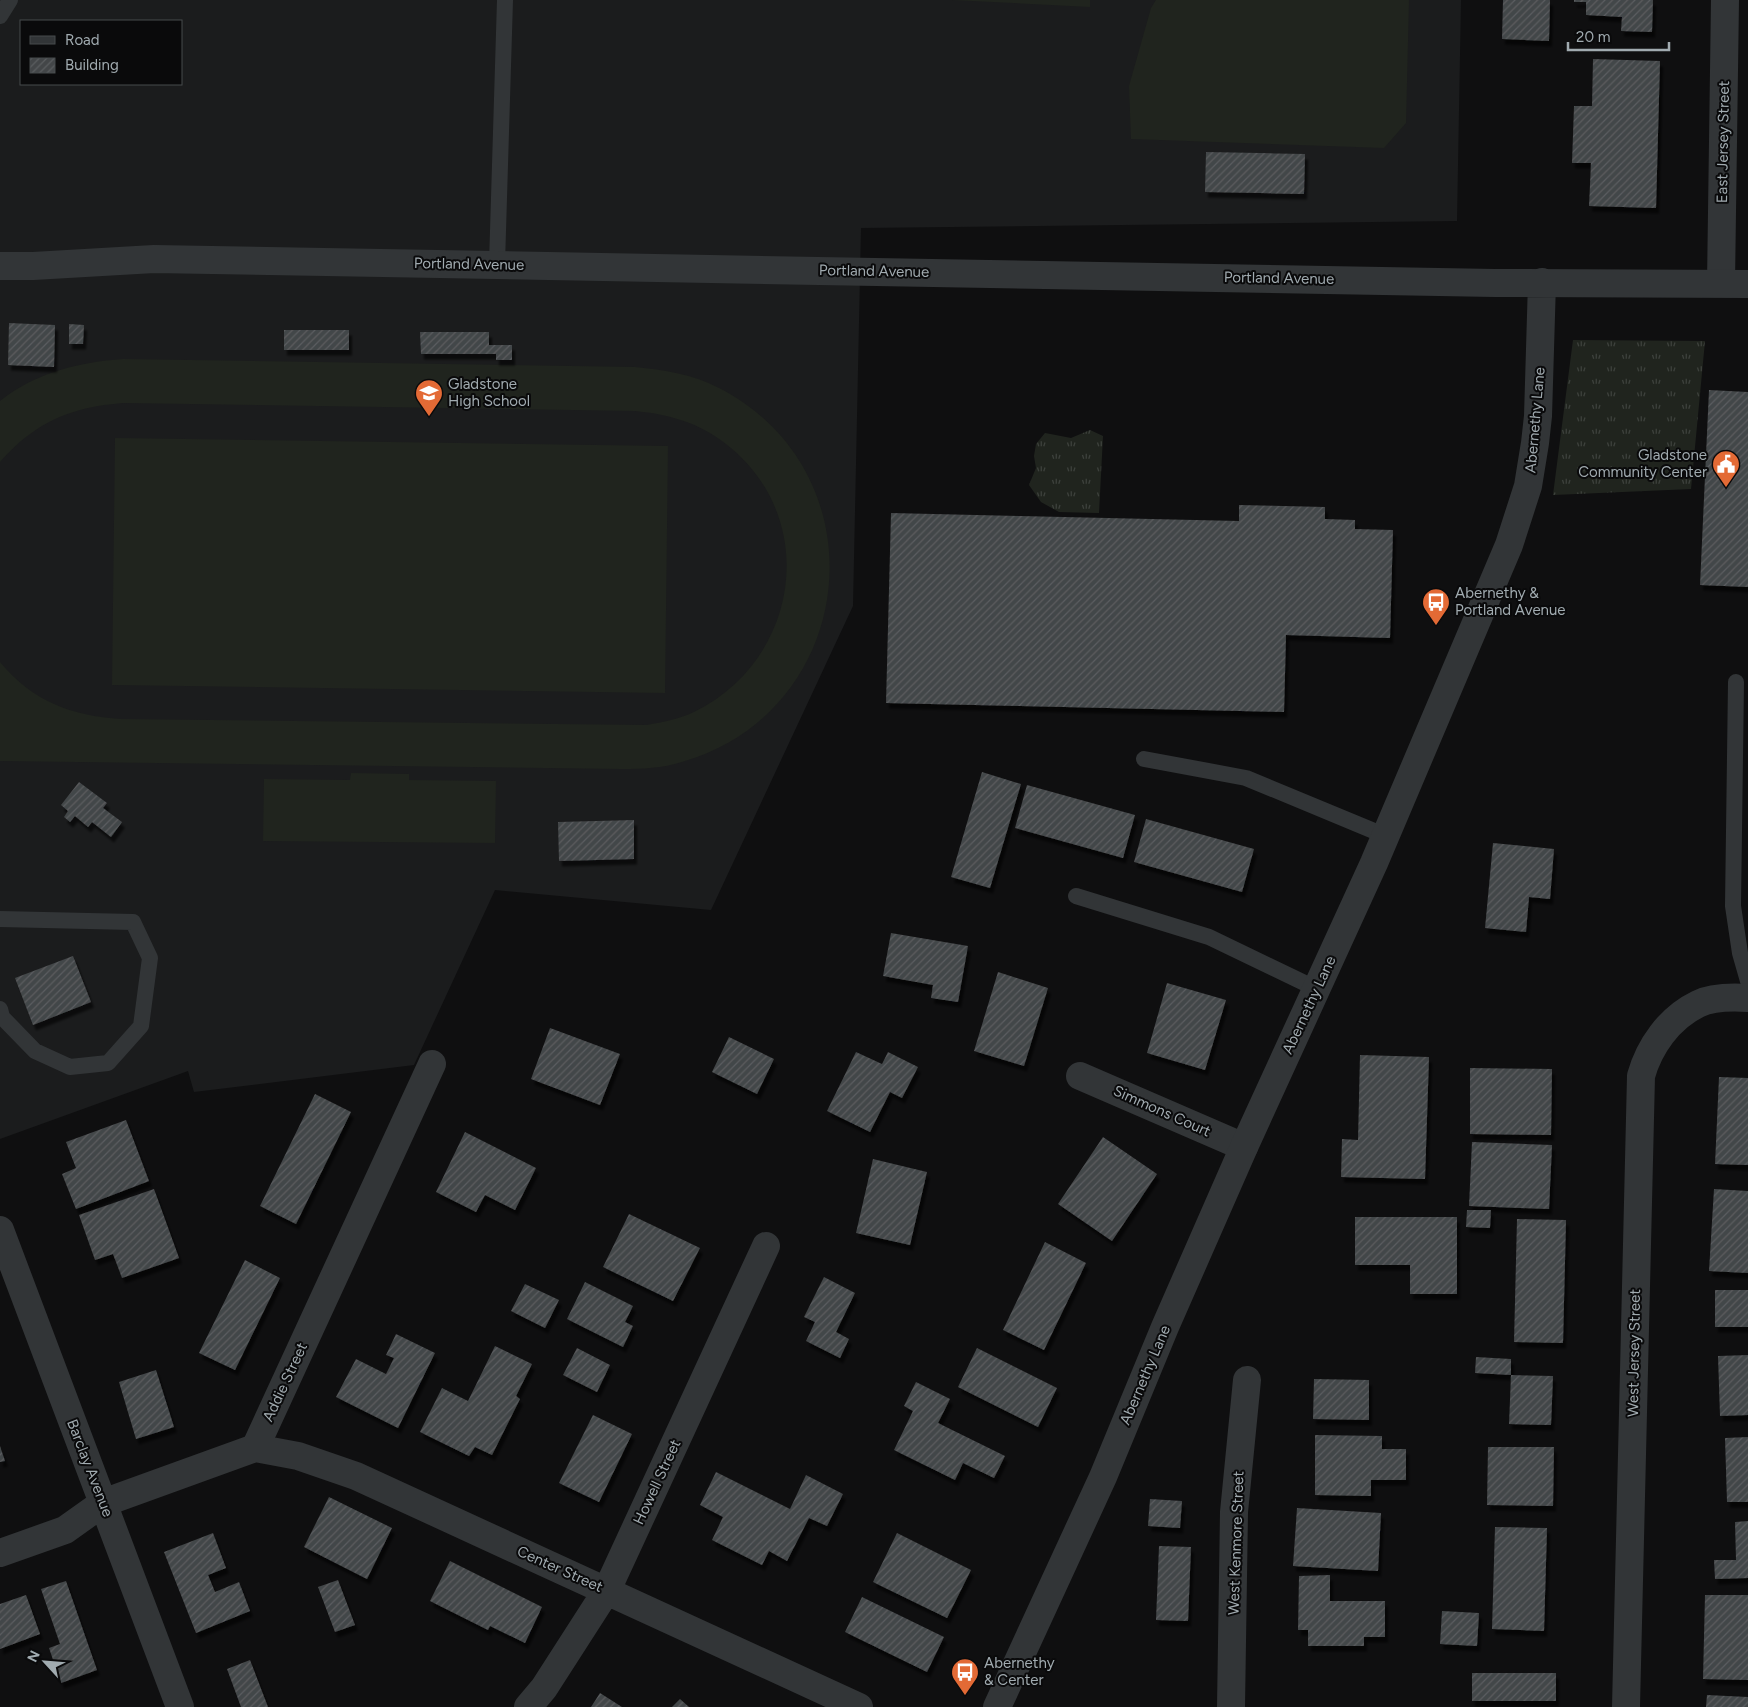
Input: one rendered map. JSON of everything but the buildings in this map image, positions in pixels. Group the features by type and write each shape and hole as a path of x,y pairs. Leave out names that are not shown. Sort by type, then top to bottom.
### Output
{"street":[{"name":"East Jersey Street","path":"1721,284 1725,0"},
{"name":"Portland Avenue","path":"0,266 154,259 1495,283 1748,284"},
{"name":"Abernethy Lane","path":"997,1707 1103,1477 1165,1327 1244,1147 1386,836 1509,545 1531,474 1538,416 1542,282"},
{"name":"West Jersey Street","path":"1626,1707 1641,1076 1646,1059 1657,1040 1682,1014 1698,1004 1709,1001 1748,998"},
{"name":"Addie Street","path":"255,1448 432,1064"},
{"name":"Simmons Court","path":"1080,1076 1244,1147"},
{"name":"Barclay Avenue","path":"0,1230 180,1707"},
{"name":"Howell Street","path":"528,1707 544,1688 607,1590 766,1246"},
{"name":"West Kenmore Street","path":"1231,1707 1234,1512 1246,1380"},
{"path":"0,1553 65,1530 102,1503 255,1448"},
{"name":"Center Street","path":"255,1448 298,1456 356,1476 859,1707"}],"lane":[{"path":"0,16 10,0"},
{"path":"497,264 505,0"},
{"path":"1736,682 1733,906 1740,953 1748,981"},
{"path":"1144,759 1246,778 1386,836"},
{"path":"1076,896 1209,937 1317,989"},
{"path":"0,919 133,922 150,958 141,1026 108,1063 70,1067 35,1051 2,1017 0,1009"}],"shaded area":[{"name":"Gladstone High School","path":"0,0 1461,0 1457,221 861,228 853,606 711,910 495,890 414,1065 194,1092 188,1071 0,1139"}],"green space":[{"path":"952,0 1090,0 1090,7"},
{"path":"1156,0 1409,0 1406,123 1384,148 1131,139 1129,86 1151,8"},
{"path":"1573,340 1705,341 1691,489 1553,495"},
{"path":"123,359 635,367 678,373 709,383 719,388 772,426 807,474 826,529 829,586 816,642 787,692 743,733 685,761 662,767 622,769 0,761 0,662 12,676 26,687 54,704 86,714 121,719 647,725 694,712 730,689 757,659 776,624 785,586 786,548 776,510 756,475 726,444 694,425 659,414 635,411 123,403 87,408 55,419 27,436 0,462 0,401 14,391 43,376 74,366"},
{"path":"1090,430 1103,436 1099,513 1059,512 1041,502 1029,485 1036,468 1034,456 1036,444 1045,433 1071,438"},
{"path":"115,438 668,446 665,693 112,685"},
{"path":"351,773 409,774 409,780 496,781 495,843 263,841 264,779 350,780"}],"place":[{"name":"Gladstone High School","path":"429,417"},
{"name":"Gladstone Community Center","path":"1726,488"},
{"name":"Abernethy & Portland Avenue","path":"1436,626"},
{"name":"Abernethy & Center","path":"965,1696"}]}
